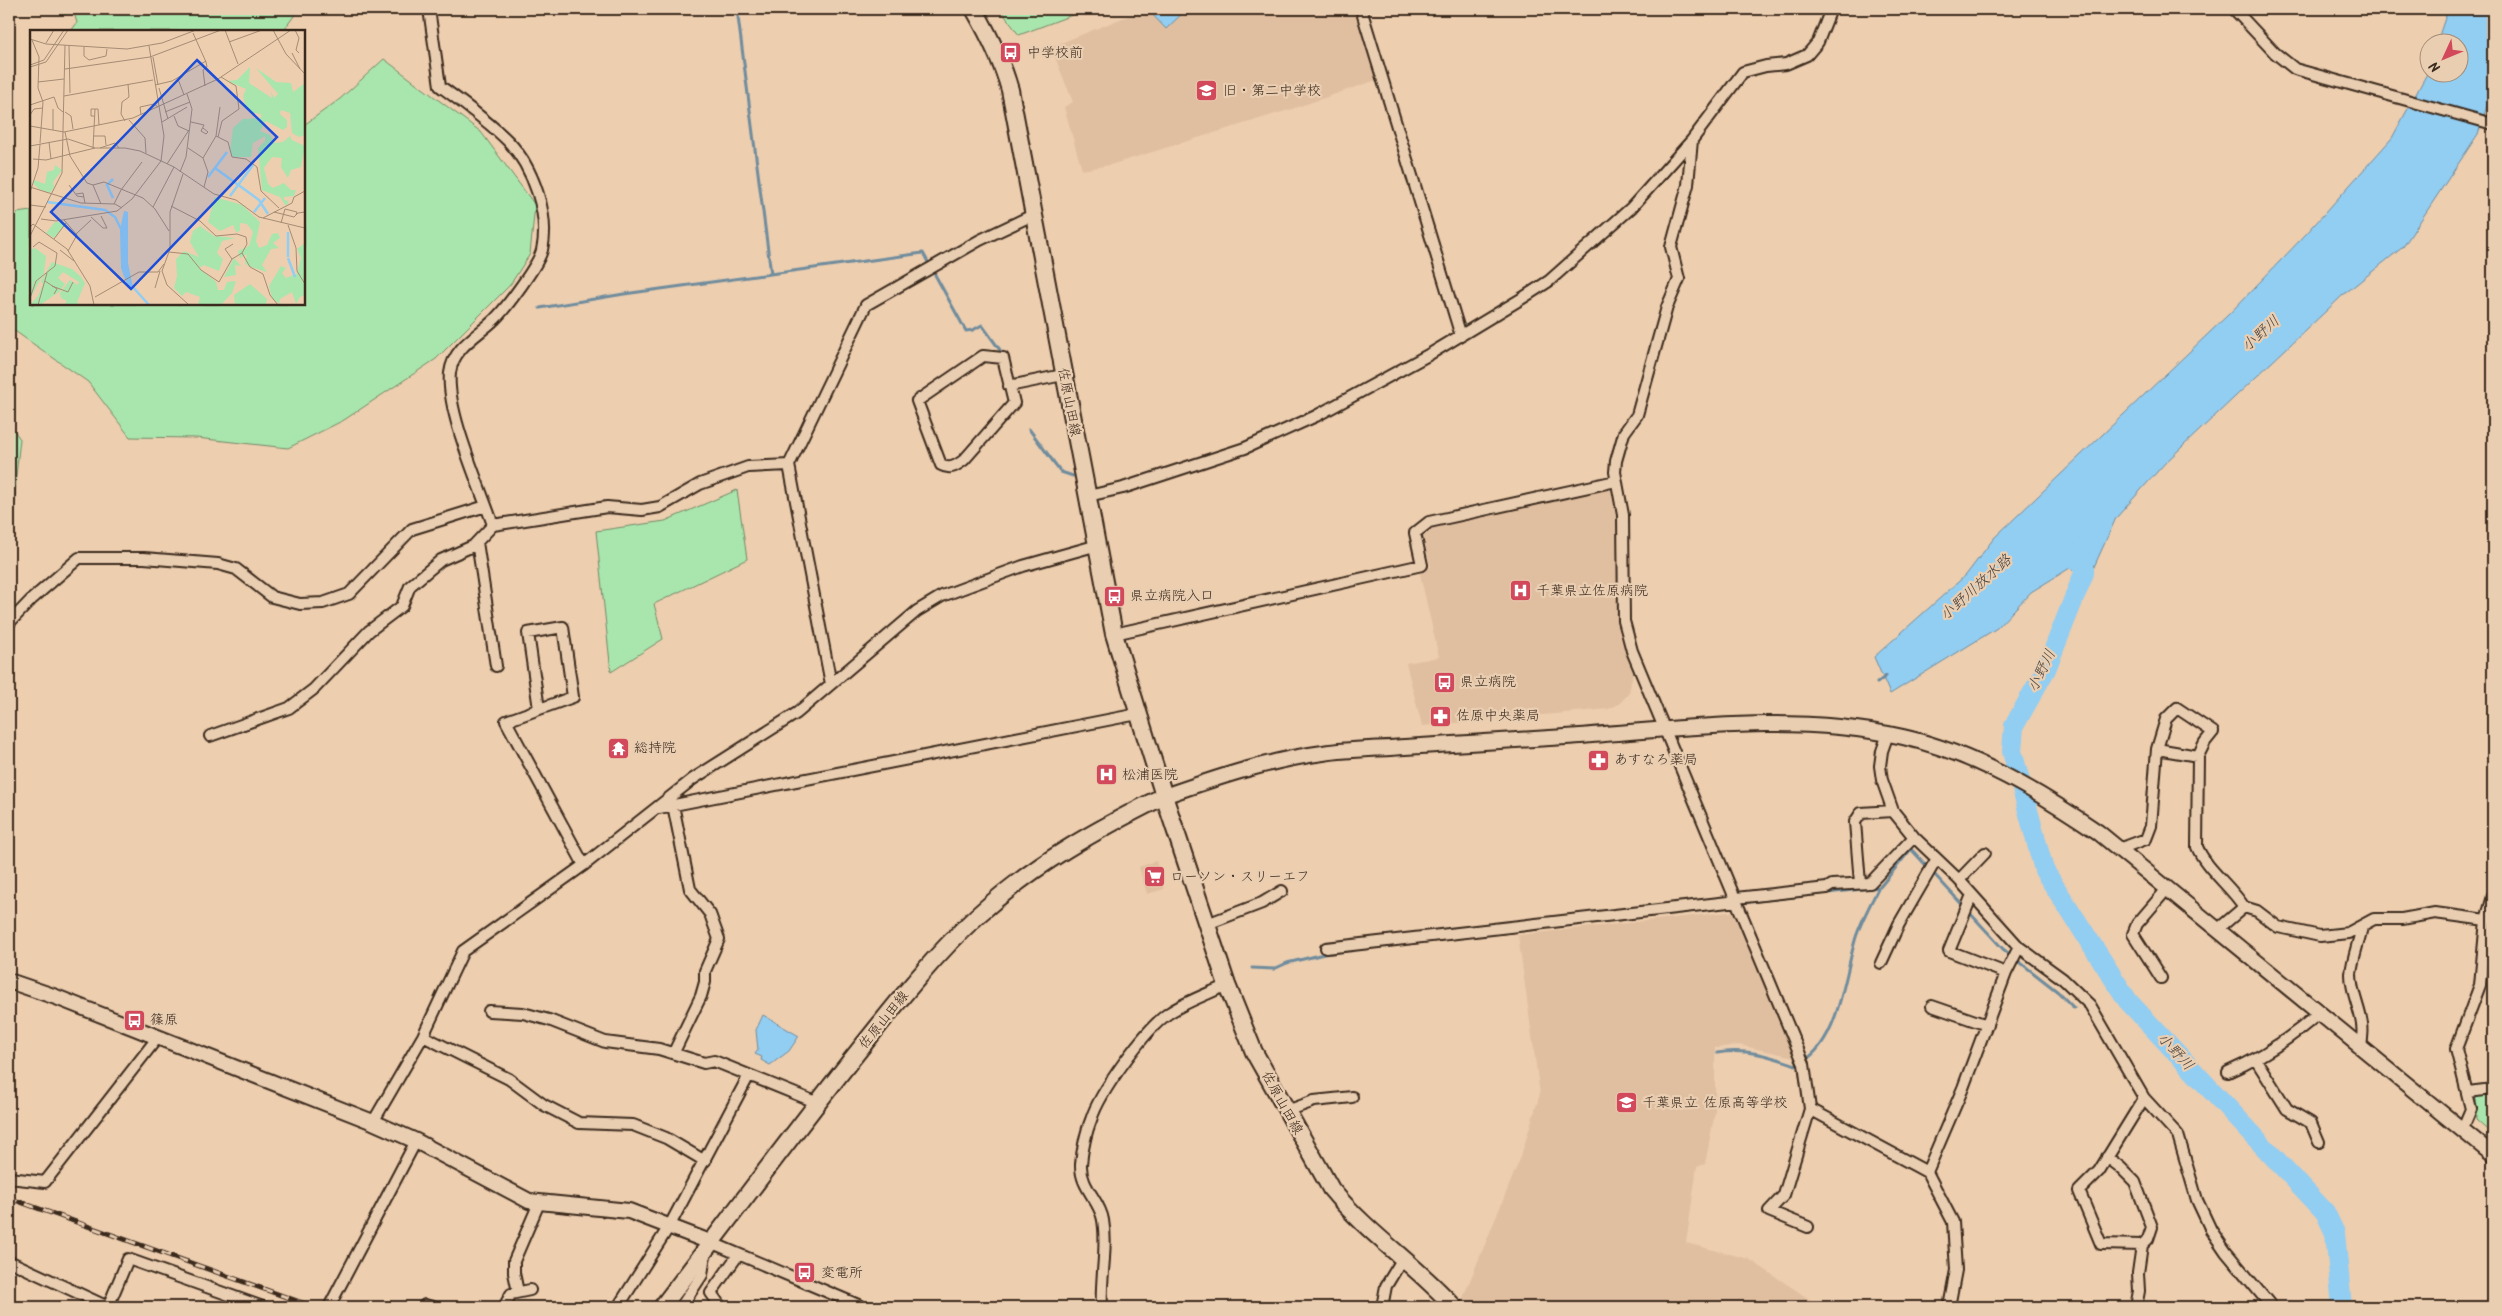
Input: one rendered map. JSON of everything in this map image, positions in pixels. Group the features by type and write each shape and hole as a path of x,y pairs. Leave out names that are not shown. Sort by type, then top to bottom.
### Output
{"main road":[{"name":"佐原山田線","path":"974,9 989,34 1005,71 1035,214 1063,375 1114,634 1164,796 1227,985 1254,1052 1331,1190 1344,1205 1454,1307"},
{"name":"佐原山田線","path":"662,1307 818,1103 928,966 977,916 1039,867 1096,830 1164,796"}],"street":[{"path":"429,9 440,86 509,142 526,167 541,206 544,226 542,252 523,282 496,318 460,349 450,372 453,411 493,525"},
{"path":"1362,9 1461,336"},
{"path":"1088,496 1123,488 1245,448 1316,416 1461,336 1549,280 1631,208 1692,140 1743,72 1766,66 1786,64 1807,55 1818,42 1831,9"},
{"path":"2234,9 2275,53 2295,69 2493,124"},
{"path":"1692,140 1688,185 1671,247 1679,279 1667,307 1637,415 1624,433 1617,451 1616,481 1623,515 1624,621 1632,651 1803,1062 1810,1109 1784,1195 1769,1211 1808,1227"},
{"path":"831,684 789,465 866,305 980,240 1035,214"},
{"path":"983,356 1002,358 1010,386 1014,403 996,424 964,460 954,467 947,468 941,464 917,401 983,356"},
{"path":"1010,386 1063,375"},
{"path":"210,736 289,708 314,689 369,632 402,606 410,586 441,560 473,546 493,525 607,507 642,510 660,507 700,484 748,468 789,465"},
{"path":"1114,634 1422,564 1416,533 1429,522 1616,481"},
{"path":"9,623 32,599 79,558 144,558 218,564 236,569 272,596 300,604 324,602 348,594 412,529 486,506"},
{"path":"477,542 496,666"},
{"path":"373,1122 423,1036 463,951 584,865 693,778 797,713 917,611 942,596 1023,566 1098,545"},
{"path":"539,709 528,633 563,627 573,697 506,721 584,865"},
{"path":"2119,848 2146,839 2151,826 2157,749 2166,719 2177,708 2214,732 2205,742 2198,756 2197,847 2202,859 2234,891 2244,907 2257,911 2278,927 2320,936 2348,933 2374,919 2402,919 2435,913 2486,920"},
{"path":"656,808 1138,714"},
{"path":"1164,796 1221,776 1323,753 1665,729 1782,723 1813,724 1888,734 1932,746 1999,772 2042,795 2119,848 2360,1048 2493,1155"},
{"path":"1888,734 1882,751 1880,766 1882,780 1894,811 1914,837 1959,880 2019,947 2063,978 2090,1005 2144,1098 2178,1135 2198,1200 2211,1230 2226,1252 2272,1307"},
{"path":"2157,749 2198,756"},
{"path":"672,805 690,888 710,914 719,939 705,971 705,982 701,996 674,1052"},
{"path":"1860,884 1855,822 1861,813 1894,811"},
{"path":"1326,948 1737,901 1870,883 1914,837"},
{"path":"1959,880 1985,853"},
{"path":"1881,963 1899,924 1936,860"},
{"path":"2161,978 2133,934 2137,924 2167,889"},
{"path":"1206,924 1262,903 1282,891"},
{"path":"1972,895 1948,950 2006,973"},
{"path":"2462,1130 2470,1108 2468,1092 2456,1050 2480,986 2486,920 2493,896"},
{"path":"2217,930 2244,907"},
{"path":"2360,1048 2363,1039 2363,1025 2351,975 2362,927"},
{"path":"1927,1172 1987,1025 2006,973 2019,947"},
{"path":"9,981 158,1037 373,1122 416,1141 529,1201 628,1211 670,1225 708,1245 738,1255 863,1307"},
{"path":"1102,1307 1100,1284 1104,1246 1103,1219 1085,1187 1081,1165 1091,1119 1114,1079 1135,1049 1162,1019 1194,1000 1227,985"},
{"path":"1932,1006 1987,1025"},
{"path":"489,1010 523,1013 549,1020 605,1042 674,1052 704,1063 714,1061 748,1077 818,1103"},
{"path":"2228,1072 2256,1060 2298,1032 2319,1013"},
{"path":"423,1036 509,1079 544,1105 578,1123 637,1126 666,1138 705,1161"},
{"path":"9,1178 45,1182 158,1037"},
{"path":"2256,1060 2287,1109 2311,1123 2319,1142"},
{"path":"618,1307 670,1225 748,1077"},
{"path":"2468,1092 2493,1089"},
{"path":"1287,1111 1314,1101 1352,1097"},
{"path":"2142,1245 2101,1244 2080,1191 2099,1170 2144,1098"},
{"path":"1810,1109 1927,1172 1952,1222 1956,1270 1949,1307"},
{"path":"329,1307 416,1141"},
{"path":"2107,1157 2135,1182 2145,1203 2152,1227 2148,1238 2142,1245 2136,1307"},
{"path":"518,1292 514,1273 514,1261 539,1203"},
{"path":"681,1307 702,1275 708,1245"},
{"path":"721,1307 711,1293 738,1255"},
{"path":"1382,1307 1386,1286 1403,1258"},
{"path":"9,1261 108,1307 128,1259 263,1307"},
{"path":"504,1307 511,1294 530,1290"}],"shaded area":[{"name":"旧・第二中学校","path":"1145,9 1358,9 1379,79 1292,109 1110,165 1082,170 1064,107 1073,102 1051,47"},
{"name":"千葉県立佐原病院","path":"1611,485 1619,514 1617,611 1619,634 1633,672 1629,693 1619,704 1609,709 1422,726 1406,663 1439,657 1419,570 1431,567 1422,533 1429,526"},
{"path":"1156,861 1164,889 1147,894 1139,867"},
{"name":"千葉県立 佐原高等学校","path":"1737,911 1794,1057 1739,1045 1715,1048 1715,1112 1705,1164 1697,1167 1686,1243 1749,1259 1821,1307 1461,1307 1460,1305 1520,1159 1540,1094 1518,935"}],"green space":[{"path":"73,9 299,9 284,30 72,30 77,23"},
{"path":"1000,9 1088,9 1019,35"},
{"path":"384,59 481,132 535,205 530,254 510,285 436,359 344,420 288,448 196,438 130,437 88,382 9,327 9,214 30,211 30,305 305,305 305,124 340,99"},
{"path":"9,423 20,439 15,504 9,511"},
{"path":"737,490 747,559 654,604 663,639 611,672 596,531 665,521"},
{"path":"2493,1092 2493,1135 2476,1120 2476,1094"}],"water":[{"path":"1151,9 1187,9 1166,29 1149,11"},
{"path":"2448,9 2486,9 2493,20 2493,87 2478,134 2403,247 2343,295 2165,463 2116,518 2089,578 2070,568 2031,592 1997,628 1890,694 1874,657 1966,575 1994,538 2230,313 2307,233 2392,138 2422,82 2470,82 2470,32 2440,32"},
{"path":"763,1015 799,1036 789,1051 770,1065 761,1060 762,1057 755,1054 758,1050 756,1030"}],"waterway":[{"path":"737,9 771,274"},
{"path":"540,308 624,294 923,253 966,331 973,330 982,325 1000,350"},
{"path":"1029,429 1061,472 1073,476"},
{"name":"小野川","path":"2084,548 2084,573 2046,669 2014,726 2012,751 2044,870 2128,1001 2325,1212 2335,1233 2342,1307"},
{"name":"小野川放水路","path":"1877,683 1886,676"},
{"path":"1740,903 1880,887 1911,849 2003,949 2058,992 2074,1008"},
{"path":"1717,1053 1748,1052 1796,1065 1810,1056 1822,1043 1831,1027 1838,1009 1856,937 1879,887"},
{"path":"1252,968 1274,969 1287,963 1324,954 1366,948"}],"railway":[{"path":"9,1198 314,1307"}],"place":[{"name":"中学校前","path":"1011,53"},
{"name":"旧・第二中学校","path":"1207,91"},
{"name":"千葉県立佐原病院","path":"1520,591"},
{"name":"県立病院入口","path":"1114,596"},
{"name":"県立病院","path":"1444,682"},
{"name":"佐原中央薬局","path":"1440,716"},
{"name":"総持院","path":"618,748"},
{"name":"あすなろ薬局","path":"1598,760"},
{"name":"松浦医院","path":"1106,775"},
{"name":"ローソン・スリーエフ","path":"1154,877"},
{"name":"篠原","path":"134,1020"},
{"name":"千葉県立 佐原高等学校","path":"1626,1103"},
{"name":"変電所","path":"805,1273"}]}
